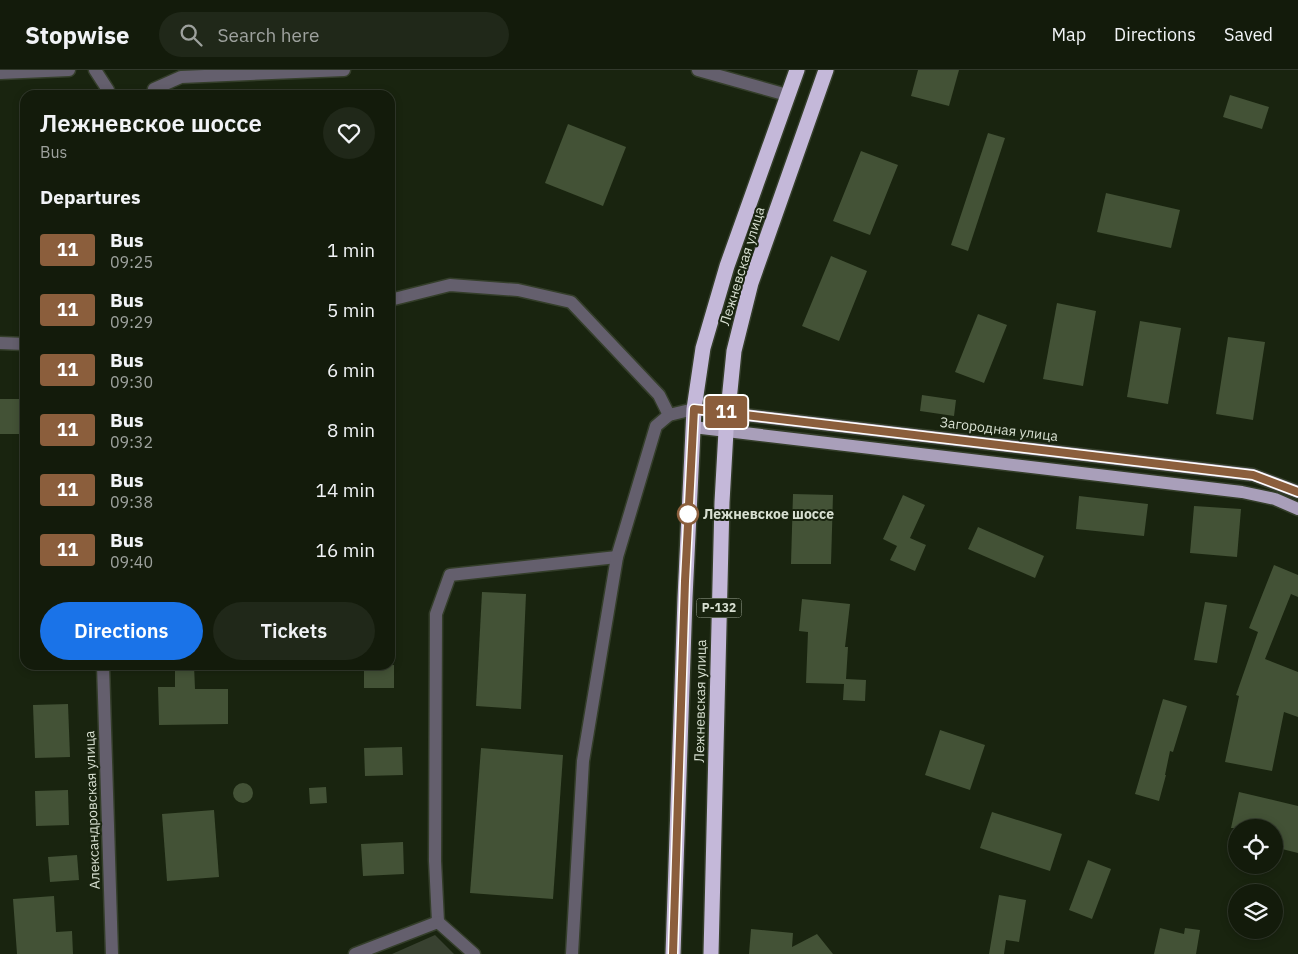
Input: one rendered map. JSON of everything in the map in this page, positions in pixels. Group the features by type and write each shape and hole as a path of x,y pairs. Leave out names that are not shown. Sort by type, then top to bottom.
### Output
{"highway":[{"name":"Р-132","path":"786,95 797,70"},
{"name":"Лежневская улица","path":"711,954 719,588 726,431 734,351 751,283 826,70"},
{"name":"Лежневская улица","path":"673,954 694,409 706,339 727,266 786,95"}],"main road":[{"name":"Загородная улица","path":"694,409 1253,475 1298,492"},
{"path":"693,427 1242,492 1275,499 1298,509"}],"street":[{"path":"0,73 69,70"},
{"path":"95,70 108,90"},
{"path":"154,89 181,77 344,70"},
{"path":"698,70 786,95"},
{"path":"395,299 450,285 518,290 571,302 660,395 669,414 693,427"},
{"path":"0,344 20,344"},
{"path":"572,954 583,761 617,557 656,426 669,414 694,409"},
{"path":"474,954 438,922 435,861 436,614 450,575 617,557"},
{"name":"Александровская улица","path":"103,670 112,954"},
{"path":"355,954 438,922"}],"green space":[{"path":"435,935 454,954 392,954"}],"building":[{"path":"918,70 959,70 949,106 911,96"},
{"path":"1230,95 1269,107 1262,129 1223,117"},
{"path":"568,124 626,147 603,206 545,183"},
{"path":"988,133 1005,138 968,251 951,245"},
{"path":"861,151 898,165 870,235 833,221"},
{"path":"1106,193 1180,210 1171,248 1097,232"},
{"path":"831,256 867,271 839,341 802,326"},
{"path":"1057,303 1096,311 1083,386 1043,379"},
{"path":"978,314 1007,325 984,383 955,372"},
{"path":"1140,321 1181,328 1168,404 1127,397"},
{"path":"1228,337 1265,342 1253,420 1216,414"},
{"path":"922,395 956,400 954,416 920,411"},
{"path":"0,399 20,399 20,434 0,434"},
{"path":"793,494 833,495 831,564 791,564"},
{"path":"903,495 925,505 910,538 926,545 915,571 890,560 897,546 883,539"},
{"path":"1079,496 1148,504 1144,536 1076,529"},
{"path":"1194,506 1241,509 1237,557 1190,553"},
{"path":"978,527 1044,556 1035,578 968,549"},
{"path":"1274,565 1298,575 1298,597 1291,594 1265,659 1298,672 1298,717 1284,712 1272,771 1225,762 1239,696 1236,695 1258,632 1249,628"},
{"path":"482,592 526,594 521,709 476,706"},
{"path":"802,599 850,604 845,647 848,647 846,679 866,680 865,701 843,700 844,684 806,683 808,632 799,631"},
{"path":"1205,602 1227,605 1217,663 1194,660"},
{"path":"175,670 194,670 195,689 228,689 228,724 159,725 158,687 175,687"},
{"path":"364,670 394,670 394,688 364,688"},
{"path":"1163,699 1187,706 1173,752 1170,751 1159,801 1135,794"},
{"path":"68,704 70,757 35,758 33,705"},
{"path":"940,730 985,745 970,790 925,775"},
{"path":"402,747 403,775 365,776 364,748"},
{"path":"481,748 563,755 553,899 470,893"},
{"path":"239,783 247,783 253,789 253,797 247,803 239,803 233,797 233,789"},
{"path":"326,787 327,803 310,804 309,788"},
{"path":"68,790 69,825 36,826 35,791"},
{"path":"1239,792 1298,806 1298,853 1283,849 1283,819 1233,819"},
{"path":"214,810 219,877 167,881 162,814"},
{"path":"992,812 1062,834 1050,871 980,848"},
{"path":"403,842 404,874 363,876 361,844"},
{"path":"77,855 79,880 50,882 48,857"},
{"path":"1088,860 1111,869 1092,919 1069,910"},
{"path":"999,895 1026,900 1019,942 1006,940 1004,954 989,954"},
{"path":"54,896 56,932 72,931 73,954 17,954 13,899"},
{"path":"1160,928 1184,934 1185,928 1200,930 1196,954 1154,954"},
{"path":"751,929 793,933 792,947 817,934 833,954 749,954"}],"bus line":[{"name":"11","path":"673,954 685,581 694,409 1253,475 1298,492"}],"place":[{"name":"Лежневское шоссе","path":"688,514"}]}
